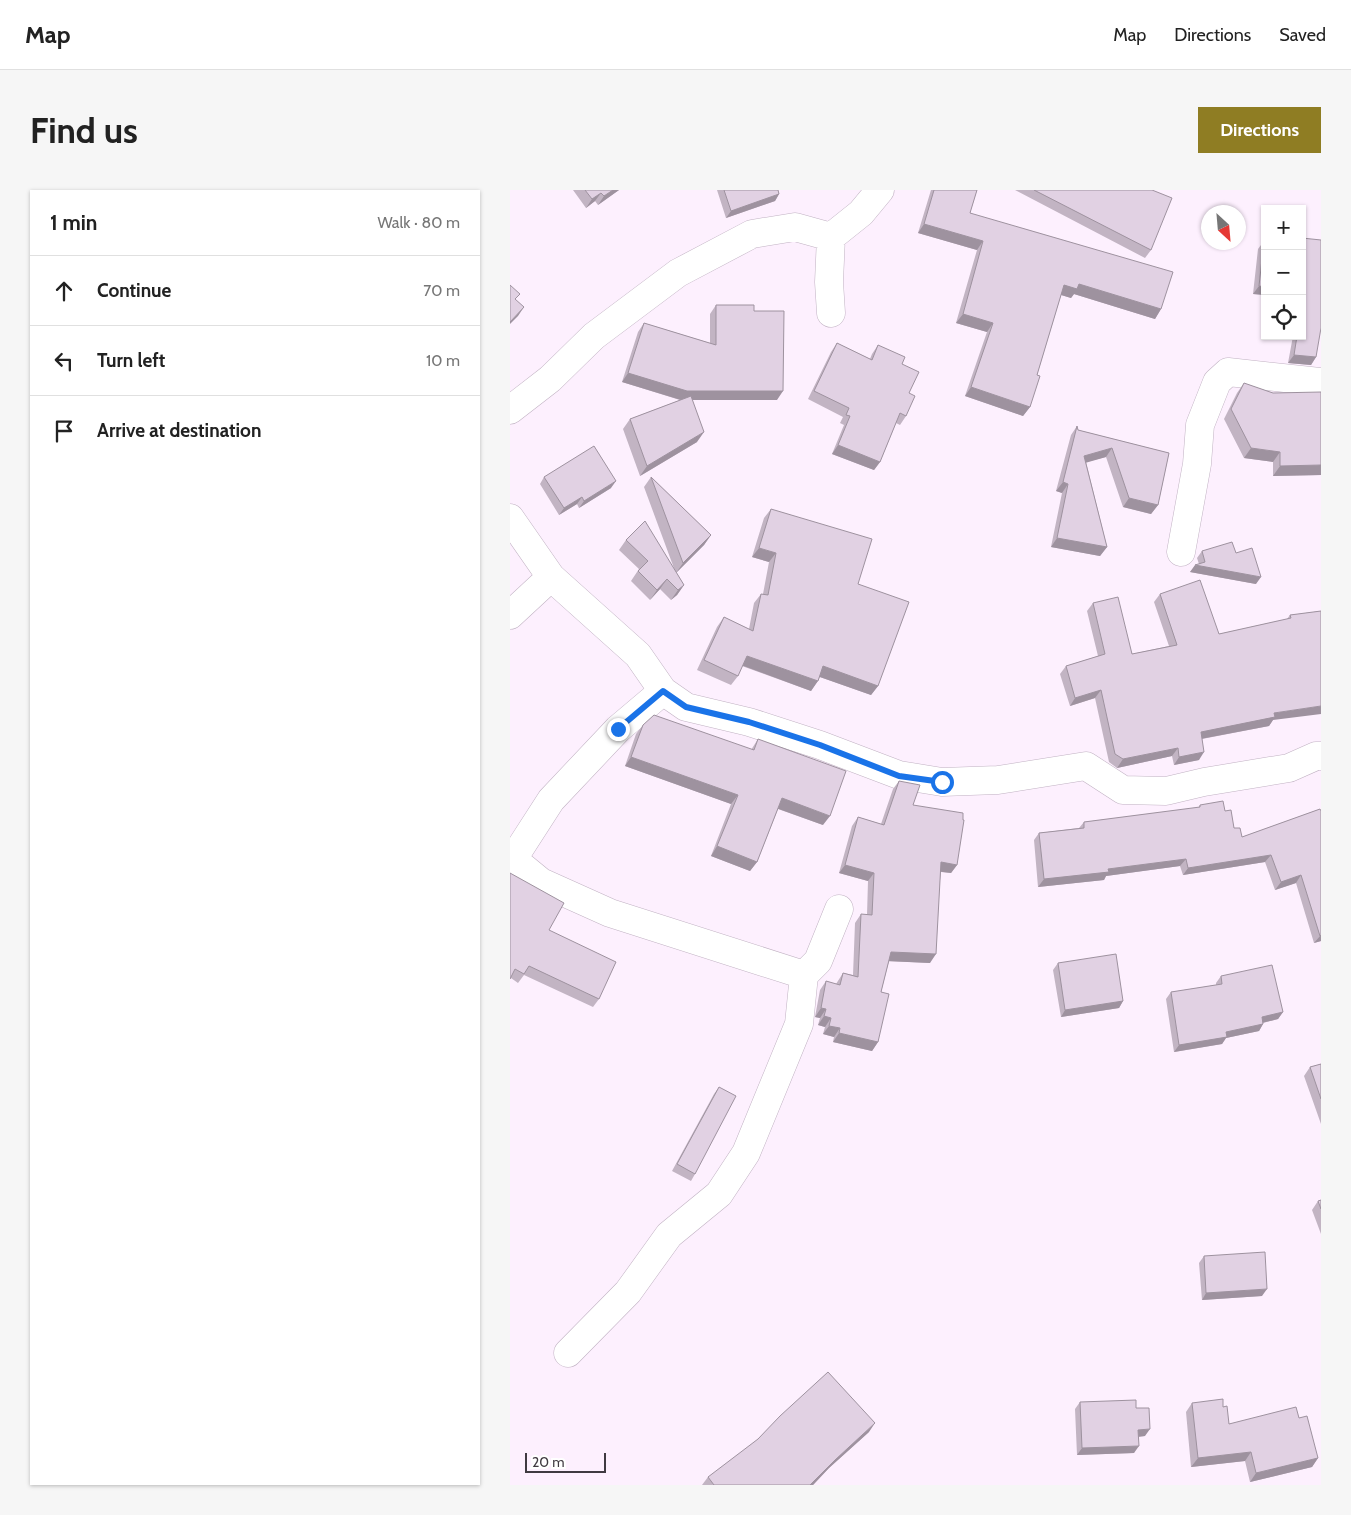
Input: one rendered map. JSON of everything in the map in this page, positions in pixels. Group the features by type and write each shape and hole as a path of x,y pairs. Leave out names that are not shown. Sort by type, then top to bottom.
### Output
{"street":[{"path":"831,313 829,282 831,237 861,213 880,190"},
{"path":"510,410 550,379 594,336 678,273 752,234 795,227 831,237"},
{"path":"1181,552 1197,464 1200,425 1217,382 1228,372 1321,382"},
{"path":"510,518 551,578 638,656 663,691 686,707 749,722 820,745 899,776 942,782 998,780 1086,766 1123,790 1166,791 1204,782 1289,768 1316,756 1321,756"},
{"path":"510,615 551,578"},
{"path":"663,691 618,729 551,800 512,860 541,882 610,913 804,975"},
{"path":"568,1353 628,1292 669,1235 720,1194 746,1153 799,1024 804,975 818,961 838,909"}],"building":[{"path":"585,190 613,190 604,196 601,193 592,199"},
{"path":"724,190 778,190 779,194 731,211"},
{"path":"934,190 977,190 970,213 1173,272 1161,309 1079,284 1077,289 1064,285 1037,375 1040,376 1030,407 971,387 993,323 963,314 983,241 924,224"},
{"path":"1034,190 1152,190 1172,198 1151,250"},
{"path":"1306,238 1321,240 1321,328 1316,357 1294,355 1296,340 1306,340"},
{"path":"1261,268 1261,286 1259,286"},
{"path":"510,285 520,294 515,299 524,307 510,322"},
{"path":"716,305 754,305 754,311 784,311 783,391 687,391 628,373 644,323 716,345"},
{"path":"837,343 872,360 878,345 905,357 902,364 919,372 909,393 915,396 906,416 900,413 880,462 838,445 850,416 846,415 849,408 814,391"},
{"path":"1244,383 1273,393 1321,392 1321,465 1280,466 1280,452 1251,448 1231,409"},
{"path":"691,396 704,432 647,466 630,419"},
{"path":"1077,426 1078,430 1169,453 1158,505 1129,498 1112,448 1084,456 1107,547 1057,538 1068,484 1063,482"},
{"path":"594,446 616,481 584,501 582,497 564,508 544,477"},
{"path":"651,477 711,535 683,563"},
{"path":"771,509 872,539 858,584 909,602 878,686 823,666 818,681 747,656 738,676 704,660 724,617 753,631 761,594 768,595 776,553 759,548"},
{"path":"645,521 684,585 678,590 667,579 657,590 638,571 648,561 626,540"},
{"path":"1232,542 1236,553 1252,548 1261,577 1195,565 1205,562 1202,551"},
{"path":"1200,580 1219,634 1291,618 1290,615 1321,611 1321,706 1274,713 1275,717 1201,732 1204,752 1179,757 1178,748 1123,759 1115,754 1101,690 1075,698 1066,666 1105,654 1093,603 1118,597 1132,654 1177,645 1160,594"},
{"path":"654,715 754,750 758,739 846,771 830,816 782,798 757,862 717,846 738,795 631,757 643,725"},
{"path":"899,781 920,785 913,805 963,813 964,820 957,865 941,862 936,954 891,952 881,992 889,994 878,1042 839,1033 840,1028 829,1026 831,1018 824,1016 826,1009 821,1008 826,981 840,985 843,973 858,977 861,914 872,915 874,873 845,865 858,817 884,825"},
{"path":"1223,801 1225,811 1231,810 1234,828 1240,828 1242,837 1320,809 1320,936 1301,875 1281,882 1271,855 1188,868 1186,859 1108,869 1109,872 1044,879 1039,833 1084,828 1084,822 1200,807 1200,805"},
{"path":"510,873 564,903 549,930 616,962 599,999 529,966 524,974 515,969 510,979"},
{"path":"1116,954 1123,1001 1065,1010 1058,963"},
{"path":"1272,965 1283,1012 1262,1017 1263,1024 1226,1032 1227,1037 1179,1045 1171,992 1222,984 1221,976"},
{"path":"1321,1064 1321,1099 1310,1067"},
{"path":"719,1087 736,1096 695,1174 677,1164"},
{"path":"1265,1252 1267,1289 1206,1293 1204,1256"},
{"path":"828,1372 875,1423 810,1485 714,1485 708,1477 758,1439"},
{"path":"1223,1399 1223,1407 1227,1406 1229,1424 1296,1407 1299,1418 1307,1416 1318,1458 1256,1473 1251,1452 1198,1458 1192,1403"},
{"path":"1136,1400 1136,1408 1149,1408 1150,1429 1138,1430 1139,1446 1082,1448 1080,1402"}],"route":[{"path":"618,729 663,691 686,707 749,722 820,745 899,776 942,782"}]}
